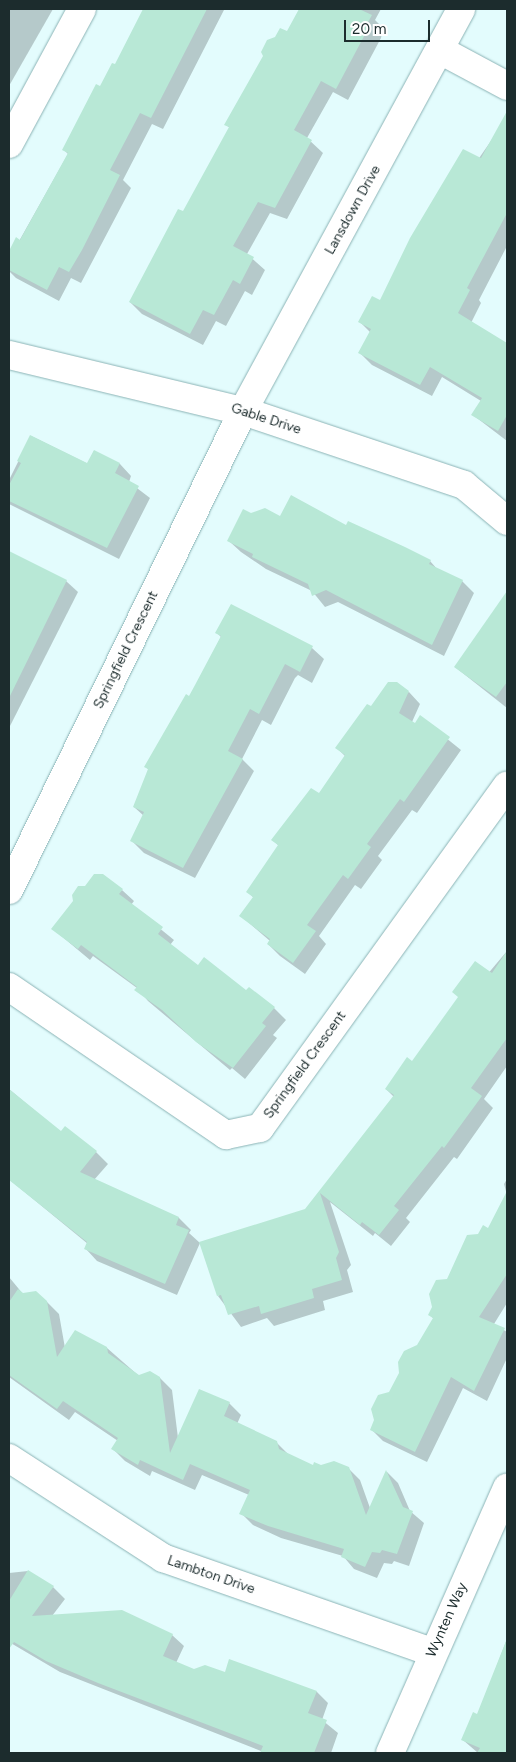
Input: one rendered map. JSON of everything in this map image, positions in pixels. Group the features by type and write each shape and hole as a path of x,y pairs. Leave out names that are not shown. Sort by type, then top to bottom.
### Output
{"street":[{"path":"9,144 82,9"},
{"name":"Lansdown Drive","path":"243,410 461,9"},
{"path":"440,50 507,86"},
{"name":"Gable Drive","path":"9,355 243,410 464,486 507,521"},
{"name":"Springfield Crescent","path":"9,890 243,410"},
{"name":"Springfield Crescent","path":"9,987 226,1135 260,1128 507,786"},
{"name":"Lambton Drive","path":"9,1458 163,1558 432,1652"},
{"name":"Wynten Way","path":"390,1753 432,1652 507,1488"}],"building":[{"path":"143,9 207,9 151,118 140,113 110,170 120,175 82,250 69,272 59,267 47,290 9,270 9,251 16,237 20,240 68,153 62,150 96,84 100,86 112,63 115,64"},
{"path":"299,9 359,9 372,15 367,24 370,25 336,89 321,81 294,130 312,140 275,208 258,202 233,246 254,257 240,284 233,280 214,315 203,310 190,334 129,302 178,209 183,211 229,127 224,125 263,56 261,52 267,40 275,37 280,28 287,31"},
{"path":"507,111 507,213 467,288 470,290 458,313 507,343 507,415 498,431 471,415 482,398 430,367 420,385 358,353 371,329 358,322 372,296 380,300 410,238 463,149 481,158"},
{"path":"30,435 87,463 94,450 120,463 115,473 139,486 107,548 9,501 9,485 21,463 17,461"},
{"path":"291,495 346,525 348,521 405,547 431,560 429,564 463,580 432,645 326,590 312,596 308,584 252,557 253,554 227,541 243,509 251,513 265,508 280,516"},
{"path":"9,551 67,580 9,698"},
{"path":"507,591 507,682 496,697 454,667"},
{"path":"231,604 313,646 300,672 285,664 259,714 250,709 228,751 243,759 183,868 130,841 144,812 133,807 148,769 144,767 186,694 189,696 195,685 221,636 215,633"},
{"path":"388,682 397,682 409,691 399,713 415,723 420,715 450,737 404,802 400,799 367,844 371,847 348,879 343,875 307,925 316,931 293,963 267,944 270,939 239,916 253,897 246,892 278,845 271,840 311,788 319,793 345,755 335,748 367,704 371,706"},
{"path":"94,874 103,874 123,889 119,894 163,927 158,934 198,965 204,957 246,990 249,987 275,1007 262,1023 266,1026 233,1068 196,1042 162,1010 134,990 137,987 81,945 78,949 51,929 73,901 72,895 78,886 85,886"},
{"path":"507,951 507,1038 471,1088 482,1096 444,1148 442,1146 394,1206 399,1210 379,1235 362,1222 360,1225 320,1193 339,1252 336,1258 342,1280 312,1289 314,1298 261,1314 259,1306 228,1315 221,1295 217,1296 199,1242 305,1209 394,1095 385,1089 407,1057 412,1061 458,997 452,992 475,961 492,973"},
{"path":"9,1089 61,1131 65,1126 97,1151 80,1172 179,1217 176,1225 189,1230 165,1284 84,1249 87,1242 9,1180"},
{"path":"507,1191 507,1274 479,1317 505,1328 474,1391 451,1377 415,1452 370,1430 374,1420 371,1409 378,1395 389,1392 399,1373 398,1362 404,1351 417,1345 433,1318 428,1315 432,1307 429,1294 436,1280 447,1279 467,1235 478,1234 483,1225 488,1228"},
{"path":"18,1289 23,1293 36,1291 47,1301 57,1357 75,1330 107,1347 108,1353 139,1375 150,1371 160,1377 170,1453 199,1389 230,1402 224,1416 277,1441 279,1449 313,1465 314,1462 321,1465 334,1461 349,1467 366,1515 386,1470 403,1507 413,1511 397,1554 382,1550 380,1553 372,1552 365,1567 341,1557 344,1549 268,1526 239,1514 250,1490 190,1464 183,1480 140,1460 138,1465 111,1449 118,1438 63,1401 57,1409 9,1375 9,1302"},
{"path":"28,1570 54,1586 32,1616 122,1610 173,1634 163,1656 194,1669 205,1665 225,1672 229,1659 317,1691 308,1713 327,1720 314,1753 260,1753 263,1746 98,1683 46,1661 14,1642 9,1649 9,1601"},
{"path":"506,1641 507,1753 477,1753 480,1748 461,1740 473,1712 477,1714"}]}
